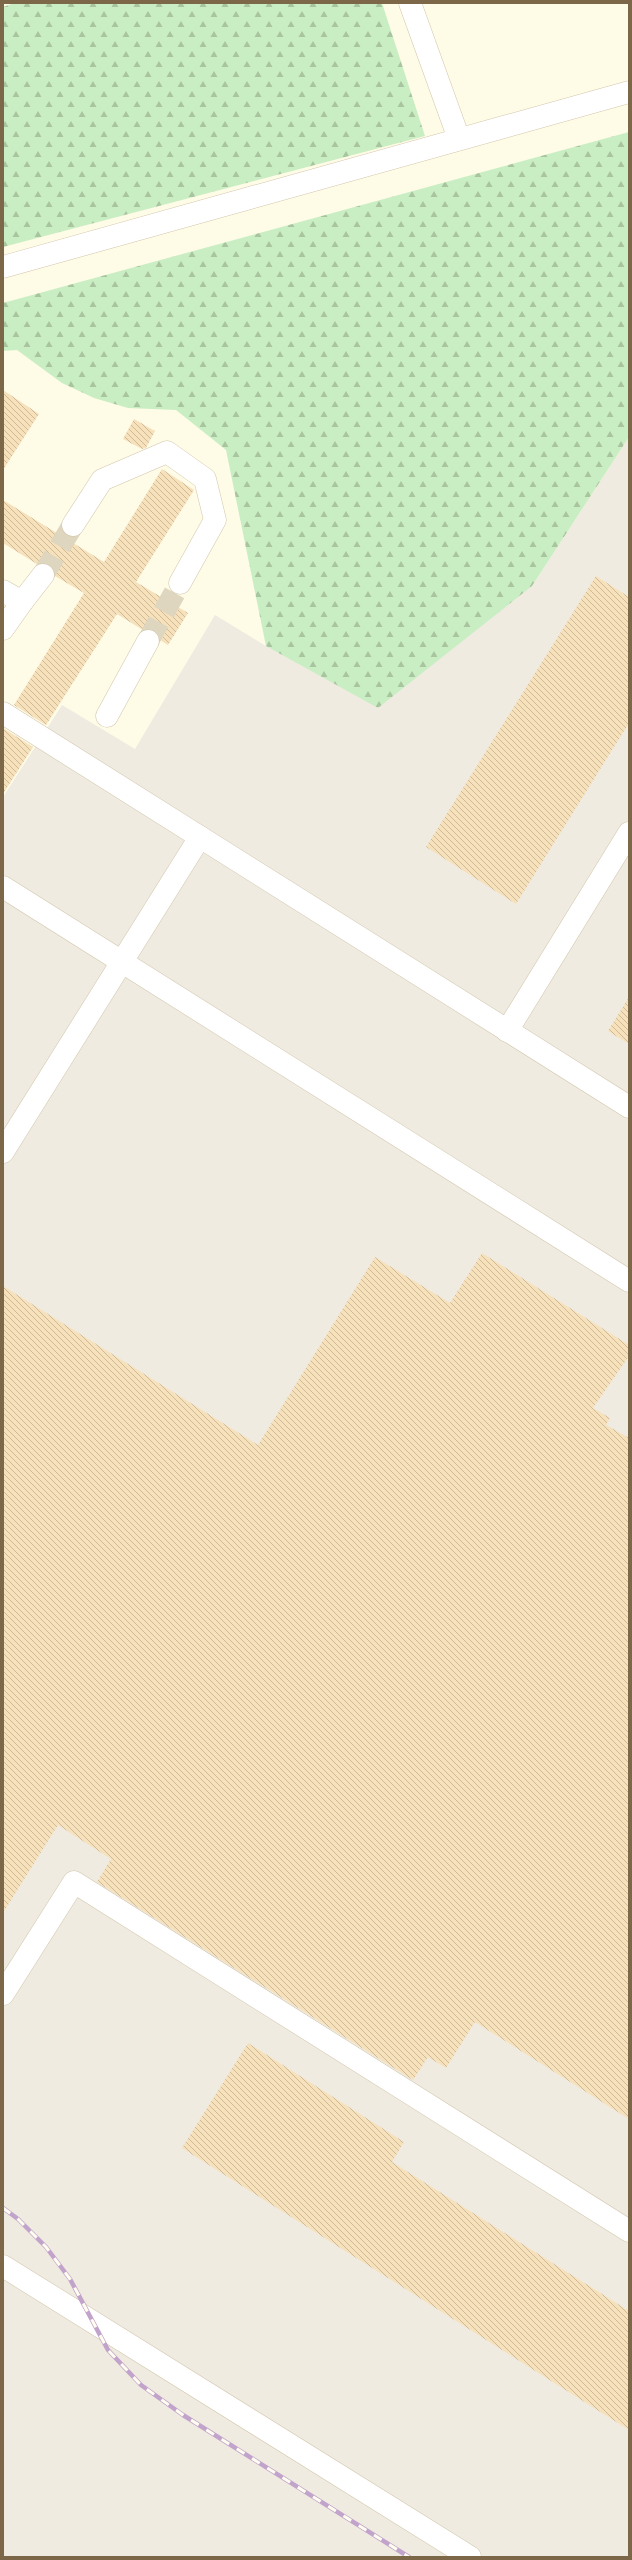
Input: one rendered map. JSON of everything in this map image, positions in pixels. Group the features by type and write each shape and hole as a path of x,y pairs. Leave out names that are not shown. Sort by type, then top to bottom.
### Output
{"lane":[{"path":"410,3 459,139"},
{"path":"3,267 629,92"},
{"path":"73,525 102,480 167,452 205,479 215,520 180,583"},
{"path":"3,629 44,575"},
{"path":"3,591 22,602"},
{"path":"107,716 148,642"},
{"path":"3,713 629,1107"},
{"path":"507,1031 629,833"},
{"path":"7,1139 200,837"},
{"path":"3,887 629,1281"},
{"path":"3,1994 74,1882 629,2230"},
{"path":"3,2266 470,2557"}],"shaded area":[{"path":"629,437 629,2557 3,2557 3,797 62,705 135,749 215,615 266,646 532,586"}],"green space":[{"path":"14,3 382,3 425,136 3,247 3,7"},
{"path":"629,132 629,437 532,586 378,708 266,646 226,450 176,410 128,408 94,398 62,383 17,350 3,351 3,303"}],"building":[{"path":"3,390 39,414 3,470"},
{"path":"134,419 155,431 146,448 142,449 123,439"},
{"path":"162,469 194,490 136,582 188,613 168,645 160,640 154,630 143,630 117,614 46,725 14,705 84,593 55,576 50,565 44,563 37,564 3,543 3,500 104,562"},
{"path":"596,576 629,597 629,723 516,904 426,847"},
{"path":"3,728 33,747 3,794"},
{"path":"629,997 629,1044 608,1031"},
{"path":"482,1253 629,1345 629,1356 593,1408 610,1418 606,1425 629,1438 629,2119 475,2022 446,2068 428,2057 413,2080 97,1882 111,1859 58,1825 3,1913 3,1286 258,1445 375,1257 450,1303"},
{"path":"248,2043 404,2142 392,2162 629,2311 629,2430 182,2148"}],"tunnel":[{"path":"43,575 73,525"},
{"path":"148,641 180,583"}],"railway":[{"path":"3,2208 18,2219 46,2247 70,2279 108,2350 141,2385 183,2415 409,2557"}]}
